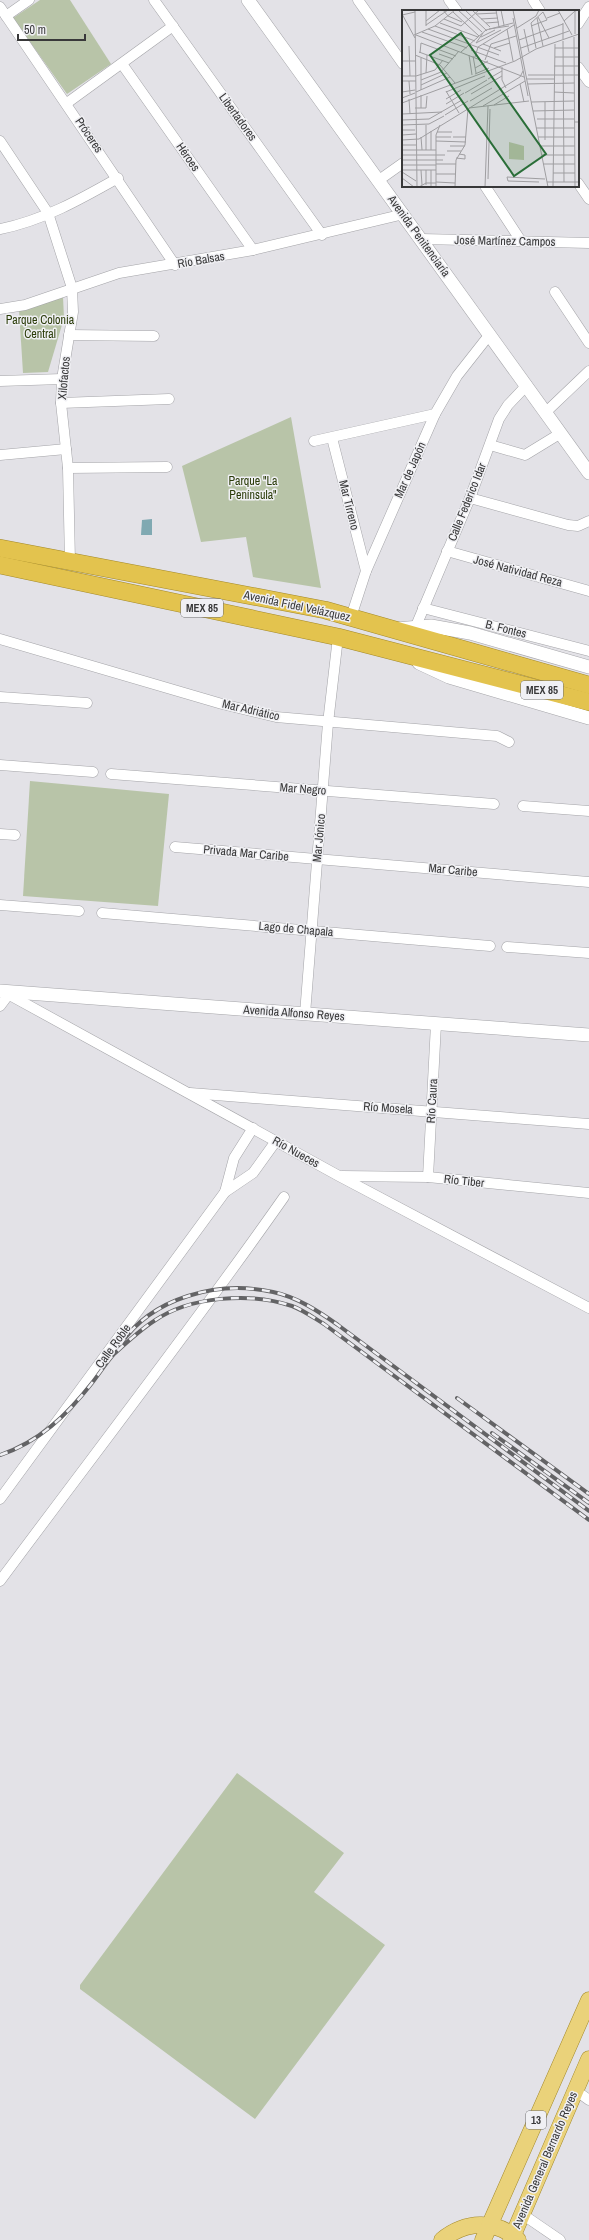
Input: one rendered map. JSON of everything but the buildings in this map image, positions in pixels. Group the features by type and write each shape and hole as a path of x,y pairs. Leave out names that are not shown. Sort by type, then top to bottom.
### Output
{"highway":[{"name":"Avenida Fidel Velázquez","path":"0,548 293,604 351,617 589,685"},
{"name":"Avenida Fidel Velázquez","path":"0,565 338,637 589,702"}],"main road":[{"name":"Avenida General Bernardo Reyes","path":"484,2240 589,2000"},
{"name":"Avenida General Bernardo Reyes","path":"514,2238 522,2214 589,2059"},
{"name":"13","path":"442,2240 456,2230 469,2226 490,2225 514,2238"}],"street":[{"path":"6,16 29,0"},
{"name":"Libertadores","path":"154,0 322,235"},
{"name":"Avenida Penitenciaría","path":"248,0 404,214 589,473"},
{"path":"358,0 402,63"},
{"path":"449,0 456,10"},
{"path":"533,0 539,10"},
{"name":"Próceres","path":"0,7 118,178 175,265"},
{"path":"579,23 589,8"},
{"path":"67,103 173,26"},
{"name":"Héroes","path":"122,64 253,250"},
{"path":"579,68 589,82"},
{"name":"Xilofactos","path":"0,141 48,213 72,288 73,312 62,379 61,404 68,468 70,562"},
{"path":"379,180 402,164"},
{"path":"0,229 18,226 82,199 118,178"},
{"path":"579,184 589,199"},
{"path":"487,187 521,241"},
{"name":"Río Balsas","path":"0,309 25,305 72,288 140,268 175,265 253,250 322,235 404,214"},
{"name":"José Martínez Campos","path":"421,239 589,243"},
{"path":"554,292 589,343"},
{"name":"Mar de Japón","path":"351,617 366,571 435,414 457,376 490,334"},
{"path":"69,335 154,336"},
{"path":"546,412 589,371"},
{"path":"0,381 62,379"},
{"name":"Calle Federico Idar","path":"416,626 470,498 504,412 527,385"},
{"path":"61,404 169,399"},
{"path":"314,441 435,414"},
{"path":"490,445 525,455 561,433"},
{"name":"Mar Tirreno","path":"332,438 366,571"},
{"path":"0,455 66,449"},
{"path":"68,468 167,467"},
{"path":"470,498 568,525 578,526 589,521"},
{"name":"José Natividad Reza","path":"447,551 589,590"},
{"name":"B. Fontes","path":"423,608 589,651"},
{"path":"396,629 416,626 431,626 470,633 589,667"},
{"name":"Mar Jónico","path":"304,1014 328,723 338,637"},
{"name":"Mar Adriático","path":"0,639 241,709 276,717 328,723 498,736 508,742"},
{"path":"403,653 430,669 449,677 589,718"},
{"path":"0,697 87,703"},
{"path":"0,765 93,772"},
{"name":"Mar Negro","path":"111,774 494,804"},
{"path":"523,806 589,811"},
{"path":"0,834 15,834"},
{"name":"Privada Mar Caribe","path":"175,847 317,859"},
{"name":"Mar Caribe","path":"317,859 589,882"},
{"path":"0,905 79,911"},
{"name":"Lago de Chapala","path":"102,913 490,946"},
{"path":"507,947 589,953"},
{"path":"0,1006 4,992"},
{"name":"Avenida Alfonso Reyes","path":"4,992 589,1035"},
{"name":"Río Nueces","path":"4,992 186,1093 276,1140 339,1176 589,1308"},
{"name":"Río Caura","path":"428,1177 436,1024"},
{"name":"Río Mosela","path":"186,1093 589,1124"},
{"name":"Calle Roble","path":"225,1192 234,1158 253,1128"},
{"name":"Calle Roble","path":"0,1499 225,1192 253,1173 276,1140"},
{"name":"Río Tiber","path":"339,1176 428,1177 589,1193"},
{"path":"0,1581 173,1348 212,1300 284,1197"},
{"path":"575,2090 589,2100"},
{"path":"522,2214 560,2240"}],"green space":[{"path":"40,0 70,0 111,64 67,94 13,18"},
{"name":"Parque Colonia Central","path":"63,297 64,318 48,372 23,373 19,310"},
{"name":"Parque \"La Península\"","path":"291,417 321,588 253,577 246,537 201,542 182,466"},
{"path":"30,781 169,794 158,906 23,896"},
{"path":"237,1773 344,1853 314,1892 385,1945 255,2119 80,1989 80,1985"}],"water":[{"path":"152,519 152,535 141,535 142,520"}],"railway":[{"path":"120,1345 134,1328 150,1315 168,1304 188,1296 230,1288 252,1289 282,1294 299,1301 338,1325 589,1511"},
{"path":"0,1455 27,1443 51,1426 73,1406 114,1354 138,1332 154,1321 185,1306 203,1302 221,1299 258,1299 292,1306 324,1324 589,1520"},
{"path":"457,1398 589,1494"},
{"path":"492,1433 589,1503"}]}
